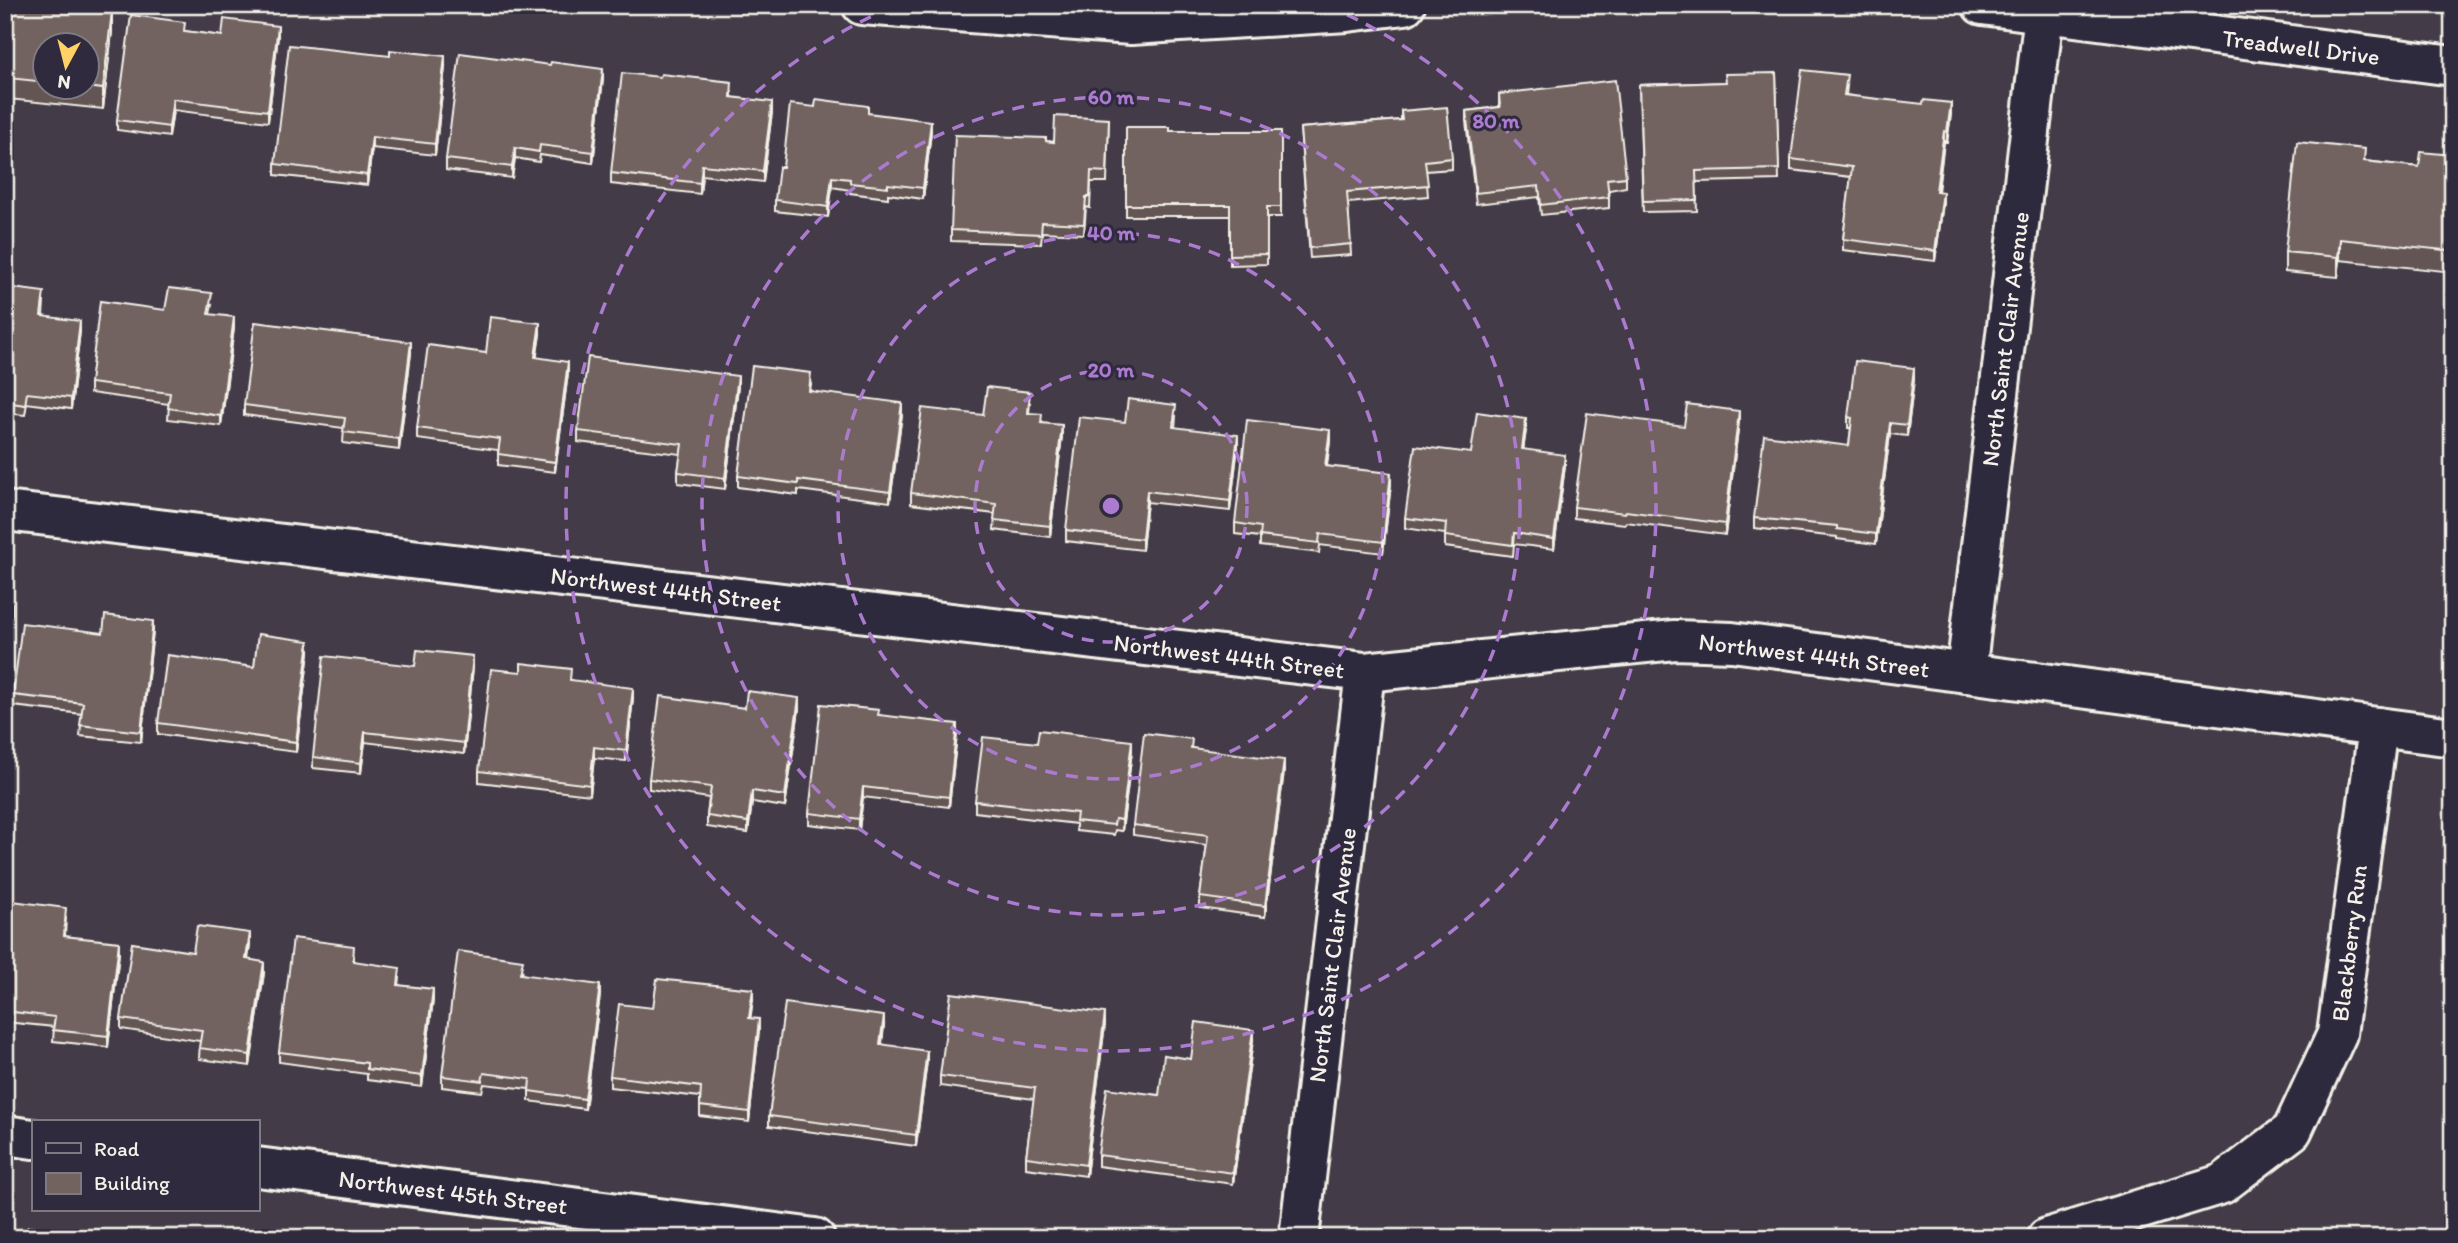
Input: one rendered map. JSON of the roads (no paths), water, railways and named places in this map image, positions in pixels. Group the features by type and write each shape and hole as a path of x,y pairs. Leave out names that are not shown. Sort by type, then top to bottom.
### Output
{"street":[{"path":"862,5 1131,25 1347,12 1405,5"},
{"name":"Treadwell Drive","path":"1982,5 2043,10 2453,66"},
{"name":"North Saint Clair Avenue","path":"1966,673 2043,10"},
{"name":"Northwest 44th Street","path":"5,511 1365,672 1675,640 1732,642 2453,737"},
{"name":"North Saint Clair Avenue","path":"1299,1238 1365,672"},
{"name":"Blackberry Run","path":"2047,1238 2222,1184 2292,1130 2337,1034 2378,727"},
{"path":"5,1135 32,1139"},
{"name":"Northwest 45th Street","path":"259,1167 815,1238"}]}
